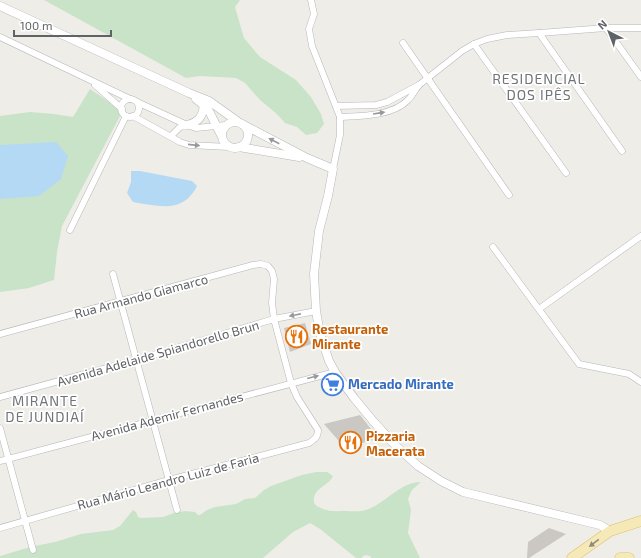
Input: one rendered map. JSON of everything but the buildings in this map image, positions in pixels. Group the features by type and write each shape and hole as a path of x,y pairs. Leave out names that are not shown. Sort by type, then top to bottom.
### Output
{"main road":[{"path":"572,558 610,531 641,521"},
{"path":"620,558 629,558"}],"street":[{"path":"311,0 314,14 309,29 312,46 340,117 340,136 328,196 319,231 314,274 316,311 320,334 323,346 335,372 373,421 390,440 418,466 441,481 462,492 600,525 610,531"},
{"path":"0,6 209,101 239,122 307,158 333,169"},
{"path":"336,106 376,105 387,102 419,84 462,51 487,39 507,35 539,32 606,28 641,28"},
{"path":"606,28 641,77"},
{"path":"539,32 622,151"},
{"path":"0,38 187,125 196,128 239,122 248,132 248,136 243,145 239,148"},
{"path":"402,44 509,195"},
{"path":"474,44 566,173"},
{"path":"89,80 122,109 126,116"},
{"path":"340,117 378,114 390,111 408,101 419,84"},
{"path":"189,93 204,106 212,116 222,140 229,147"},
{"path":"122,109 124,102 130,99"},
{"path":"133,116 138,112 139,108 137,102"},
{"path":"171,136 180,127 194,123 200,119 204,106"},
{"path":"126,116 133,116 189,145 239,148 307,158"},
{"path":"70,230 126,116"},
{"path":"221,135 222,129 226,124"},
{"path":"539,309 641,236"},
{"path":"493,247 579,364 623,372 641,382"},
{"name":"Rua Armando Giamarco","path":"0,334 261,264 268,266 272,271 274,279 272,303 274,320"},
{"path":"114,274 177,510"},
{"name":"Avenida Adelaide Spiandorello Brun","path":"0,397 274,320 316,311"},
{"path":"274,320 291,383"},
{"name":"Avenida Ademir Fernandes","path":"0,461 335,372"},
{"name":"Rua Mário Leandro Luiz de Faria","path":"0,528 169,480 309,443 315,439 318,434 318,430 297,397 291,383"},
{"path":"0,428 33,550"}],"green space":[{"path":"44,0 240,0 235,7 244,38 260,57 296,80 311,97 321,114 324,124 317,133 306,135 297,127 285,123 277,114 260,100 245,83 236,78 200,76 186,78"},
{"path":"90,89 118,108 121,114 62,226 54,280 29,288 0,292 0,116 30,112 73,117"},
{"path":"316,472 327,472 333,476 329,482 319,489 314,499 314,503 318,507 331,511 366,510 380,503 399,489 413,483 421,482 412,490 408,499 411,510 408,533 420,558 371,558 370,556 365,555 361,558 356,558 320,529 310,523 293,532 263,558 0,558 0,556 30,547 55,542 81,534 113,530 120,526 133,510 136,512 138,517 141,518 163,517 185,511 195,512 200,515 215,507 236,504 245,499 255,498 271,486 302,475"}],"water":[{"path":"56,142 68,156 61,179 39,196 0,199 0,145"},
{"path":"131,171 140,171 192,181 197,186 185,201 170,206 133,202 127,193 131,182"}],"place":[{"name":"Restaurante Mirante","path":"297,336"},
{"name":"Mercado Mirante","path":"332,384"},
{"name":"Pizzaria Macerata","path":"350,443"}],"district":[{"name":"RESIDENCIAL DOS IPÊS","path":"539,88"},
{"name":"MIRANTE DE JUNDIAÍ","path":"45,410"}]}
